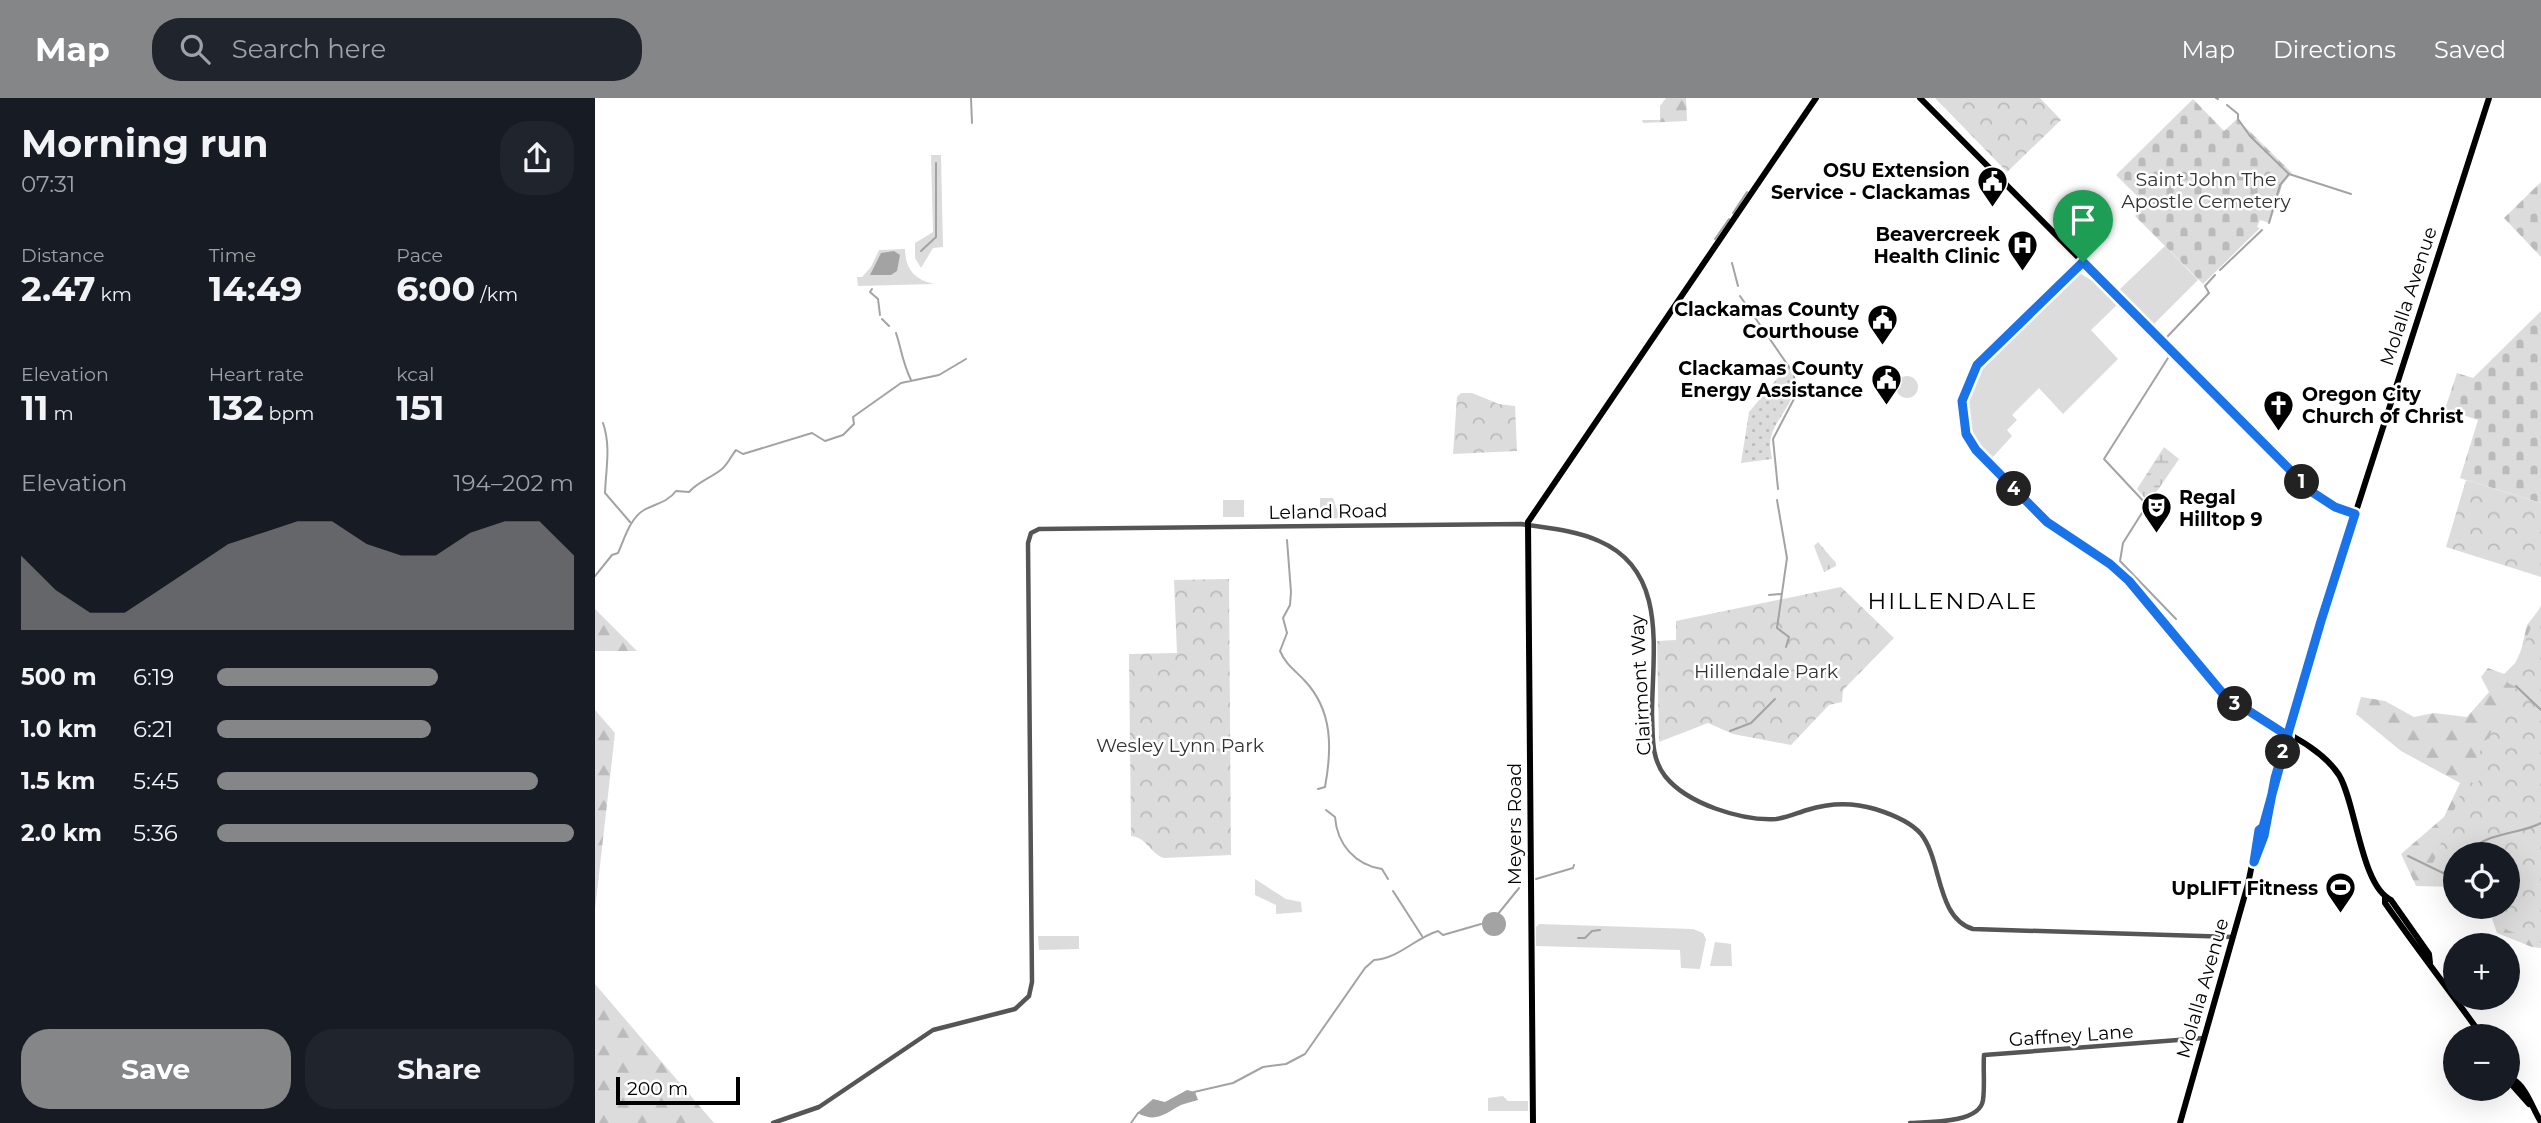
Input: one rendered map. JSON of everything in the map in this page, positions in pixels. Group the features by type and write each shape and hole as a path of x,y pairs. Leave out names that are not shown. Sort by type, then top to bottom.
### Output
{"main road":[{"path":"1527,525 1816,98"},
{"path":"1920,98 2083,262 1977,365 1962,401 1966,434 1976,450 2047,522 2110,564 2129,581 2224,695 2320,755 2340,777 2364,857 2385,897 2385,904 2424,959 2430,962"},
{"name":"Molalla Avenue","path":"2180,1123 2254,862 2259,830 2263,827 2355,514 2489,98"},
{"name":"Meyers Road","path":"1527,525 1533,1123"},
{"path":"2385,897 2391,900 2421,943 2430,962 2474,1024"},
{"path":"2397,921 2416,942 2421,943"},
{"path":"2520,1087 2541,1122"}],"street":[{"path":"2083,262 2312,492 2335,507 2355,514"},
{"name":"Clairmont Way","path":"1527,525 1599,541 1628,561 1641,576 1649,592 1651,611 1654,754 1666,778 1703,804 1723,811 1776,819 1820,807 1847,804 1876,810 1902,820 1916,829 1926,842 1954,917 1973,929 2233,937"},
{"name":"Leland Road","path":"773,1123 819,1107 933,1030 1019,1006 1031,988 1028,543 1033,531 1527,525"},
{"name":"Gaffney Lane","path":"1910,1123 1975,1117 1983,1103 1984,1055 2205,1038"}],"green space":[{"path":"1666,98 1686,98 1687,121 1643,123 1642,120 1660,120 1660,106"},
{"path":"1935,98 2040,98 2061,120 2007,172"},
{"name":"Saint John The Apostle Cemetery","path":"2193,99 2224,131 2237,119 2292,173 2282,185 2270,223 2260,220 2257,227 2260,228 2203,284 2135,216 2146,205 2116,175"},
{"path":"931,155 941,155 943,247 933,248 921,268 915,258 915,243 933,232"},
{"path":"2541,182 2541,257 2504,218"},
{"path":"2165,246 2198,280 2153,325 2119,290"},
{"path":"905,249 912,272 921,280 934,284 858,286 857,277 862,277 871,267 879,250"},
{"path":"2078,272 2099,285 2118,304 2091,330 2118,359 2063,414 2039,388 2012,415 2017,420 2007,430 2012,436 1993,457 1989,456 1973,434 1969,422 1967,410 1971,386 1985,362"},
{"path":"2541,311 2541,503 2460,478 2478,420 2445,409 2457,373 2473,378"},
{"path":"1787,367 1793,375 1794,393 1771,437 1772,459 1741,463 1749,412"},
{"path":"1907,376 1915,379 1918,387 1915,395 1907,398 1899,395 1896,387 1899,379"},
{"path":"1461,393 1472,393 1499,404 1515,406 1517,451 1453,454 1457,397"},
{"path":"2164,447 2179,459 2149,503 2137,489"},
{"path":"2466,480 2541,503 2541,577 2446,547"},
{"path":"1320,498 1333,498 1340,518 1320,519"},
{"path":"1223,500 1244,500 1244,517 1223,517"},
{"path":"1818,542 1836,563 1836,566 1824,572 1814,546"},
{"name":"Wesley Lynn Park","path":"1229,579 1231,855 1164,858 1137,837 1131,836 1129,654 1177,653 1174,580"},
{"name":"Hillendale Park","path":"1841,587 1894,638 1843,690 1842,702 1829,705 1791,745 1733,734 1708,723 1659,742 1657,641 1676,640 1676,621"},
{"path":"2541,605 2541,943 2507,930 2499,919 2520,919 2520,842 2443,842 2443,872 2427,878 2466,780 2477,785 2486,763 2478,755 2516,688 2507,682"},
{"path":"2541,607 2541,948 2520,942 2520,933 2497,933 2492,919 2520,919 2520,842 2443,842 2443,887 2416,886 2401,854 2444,817 2460,783 2401,751 2356,714 2361,697 2385,701 2414,717 2434,713 2467,717 2489,692 2481,677 2488,668 2504,674 2519,659 2527,625"},
{"path":"595,609 637,651 595,651"},
{"path":"595,710 615,733 595,910"},
{"path":"1255,879 1286,899 1301,902 1302,912 1276,914 1276,905 1255,895"},
{"path":"1539,924 1693,929 1703,933 1706,939 1700,969 1681,968 1680,950 1536,946 1536,927"},
{"path":"1038,936 1079,936 1079,949 1039,950"},
{"path":"1715,942 1731,944 1732,966 1710,966"},
{"path":"595,984 714,1123 595,1123"},
{"path":"1503,1096 1508,1101 1528,1101 1528,1111 1488,1111 1488,1098"}],"shaded area":[{"path":"894,251 900,255 897,271 891,275 870,275 881,253"},
{"path":"1494,912 1502,916 1506,924 1502,932 1494,936 1486,932 1482,924 1486,916"},
{"path":"1187,1090 1195,1092 1198,1100 1155,1117 1137,1113 1153,1099 1165,1102"}],"waterway":[{"path":"971,98 972,123"},
{"path":"2227,105 2238,114 2238,119 2250,136 2289,174 2280,185 2269,223"},
{"path":"921,251 936,237 936,163"},
{"path":"2289,174 2351,194"},
{"path":"1733,213 1747,192"},
{"path":"1715,239 1729,219"},
{"path":"2220,270 2262,230"},
{"path":"1732,263 1738,286"},
{"path":"2166,338 2209,293 2205,286 2215,275"},
{"path":"872,289 870,292 878,299 880,315"},
{"path":"1740,296 1794,374 1795,397 1773,439 1778,489"},
{"path":"882,319 889,326"},
{"path":"896,333 911,380"},
{"path":"2168,358 2104,459 2147,505 2123,543 2120,561 2176,619"},
{"path":"595,576 612,555 618,553 639,514 676,491 689,492 722,469 736,450 743,454 812,433 825,441 843,435 854,424 853,417 901,383 939,375 966,359"},
{"path":"603,423 607,449 605,493 630,522"},
{"path":"1777,500 1787,558 1777,628 1789,637 1786,647"},
{"path":"1287,540 1291,592 1290,605 1283,618 1287,633 1280,651 1314,693 1325,718 1329,759 1325,787 1318,789"},
{"path":"1769,595 1781,594"},
{"path":"2516,686 2541,710"},
{"path":"1730,731 1751,723 1775,699"},
{"path":"1326,810 1335,817 1339,836 1349,852 1364,863 1382,869 1388,879"},
{"path":"2482,842 2541,823"},
{"path":"2408,856 2443,873"},
{"path":"1536,879 1573,868 1574,865"},
{"path":"1498,914 1519,888"},
{"path":"1393,891 1422,936"},
{"path":"1194,1092 1233,1083 1263,1067 1286,1064 1305,1054 1365,968 1374,960 1391,956 1438,931 1443,935 1481,924"},
{"path":"1578,938 1585,938 1592,931 1600,930"},
{"path":"1131,1123 1138,1113"}],"place":[{"name":"OSU Extension Service - Clackamas","path":"1993,208"},
{"name":"Beavercreek Health Clinic","path":"2023,272"},
{"name":"Clackamas County Courthouse","path":"1882,347"},
{"name":"Clackamas County Energy Assistance","path":"1886,406"},
{"name":"Oregon City Church of Christ","path":"2279,432"},
{"name":"Regal Hilltop 9","path":"2156,535"},
{"name":"UpLIFT Fitness","path":"2341,915"}],"district":[{"name":"HILLENDALE","path":"1953,601"}],"route":[{"path":"2083,262 1977,365 1963,395 1962,421 1976,450 2047,522 2110,564 2129,581 2224,695 2235,704 2288,736 2263,827 2259,830 2254,862 2265,832 2263,827 2275,778 2285,746 2321,621 2355,514 2335,507 2312,492 2083,262"}]}
